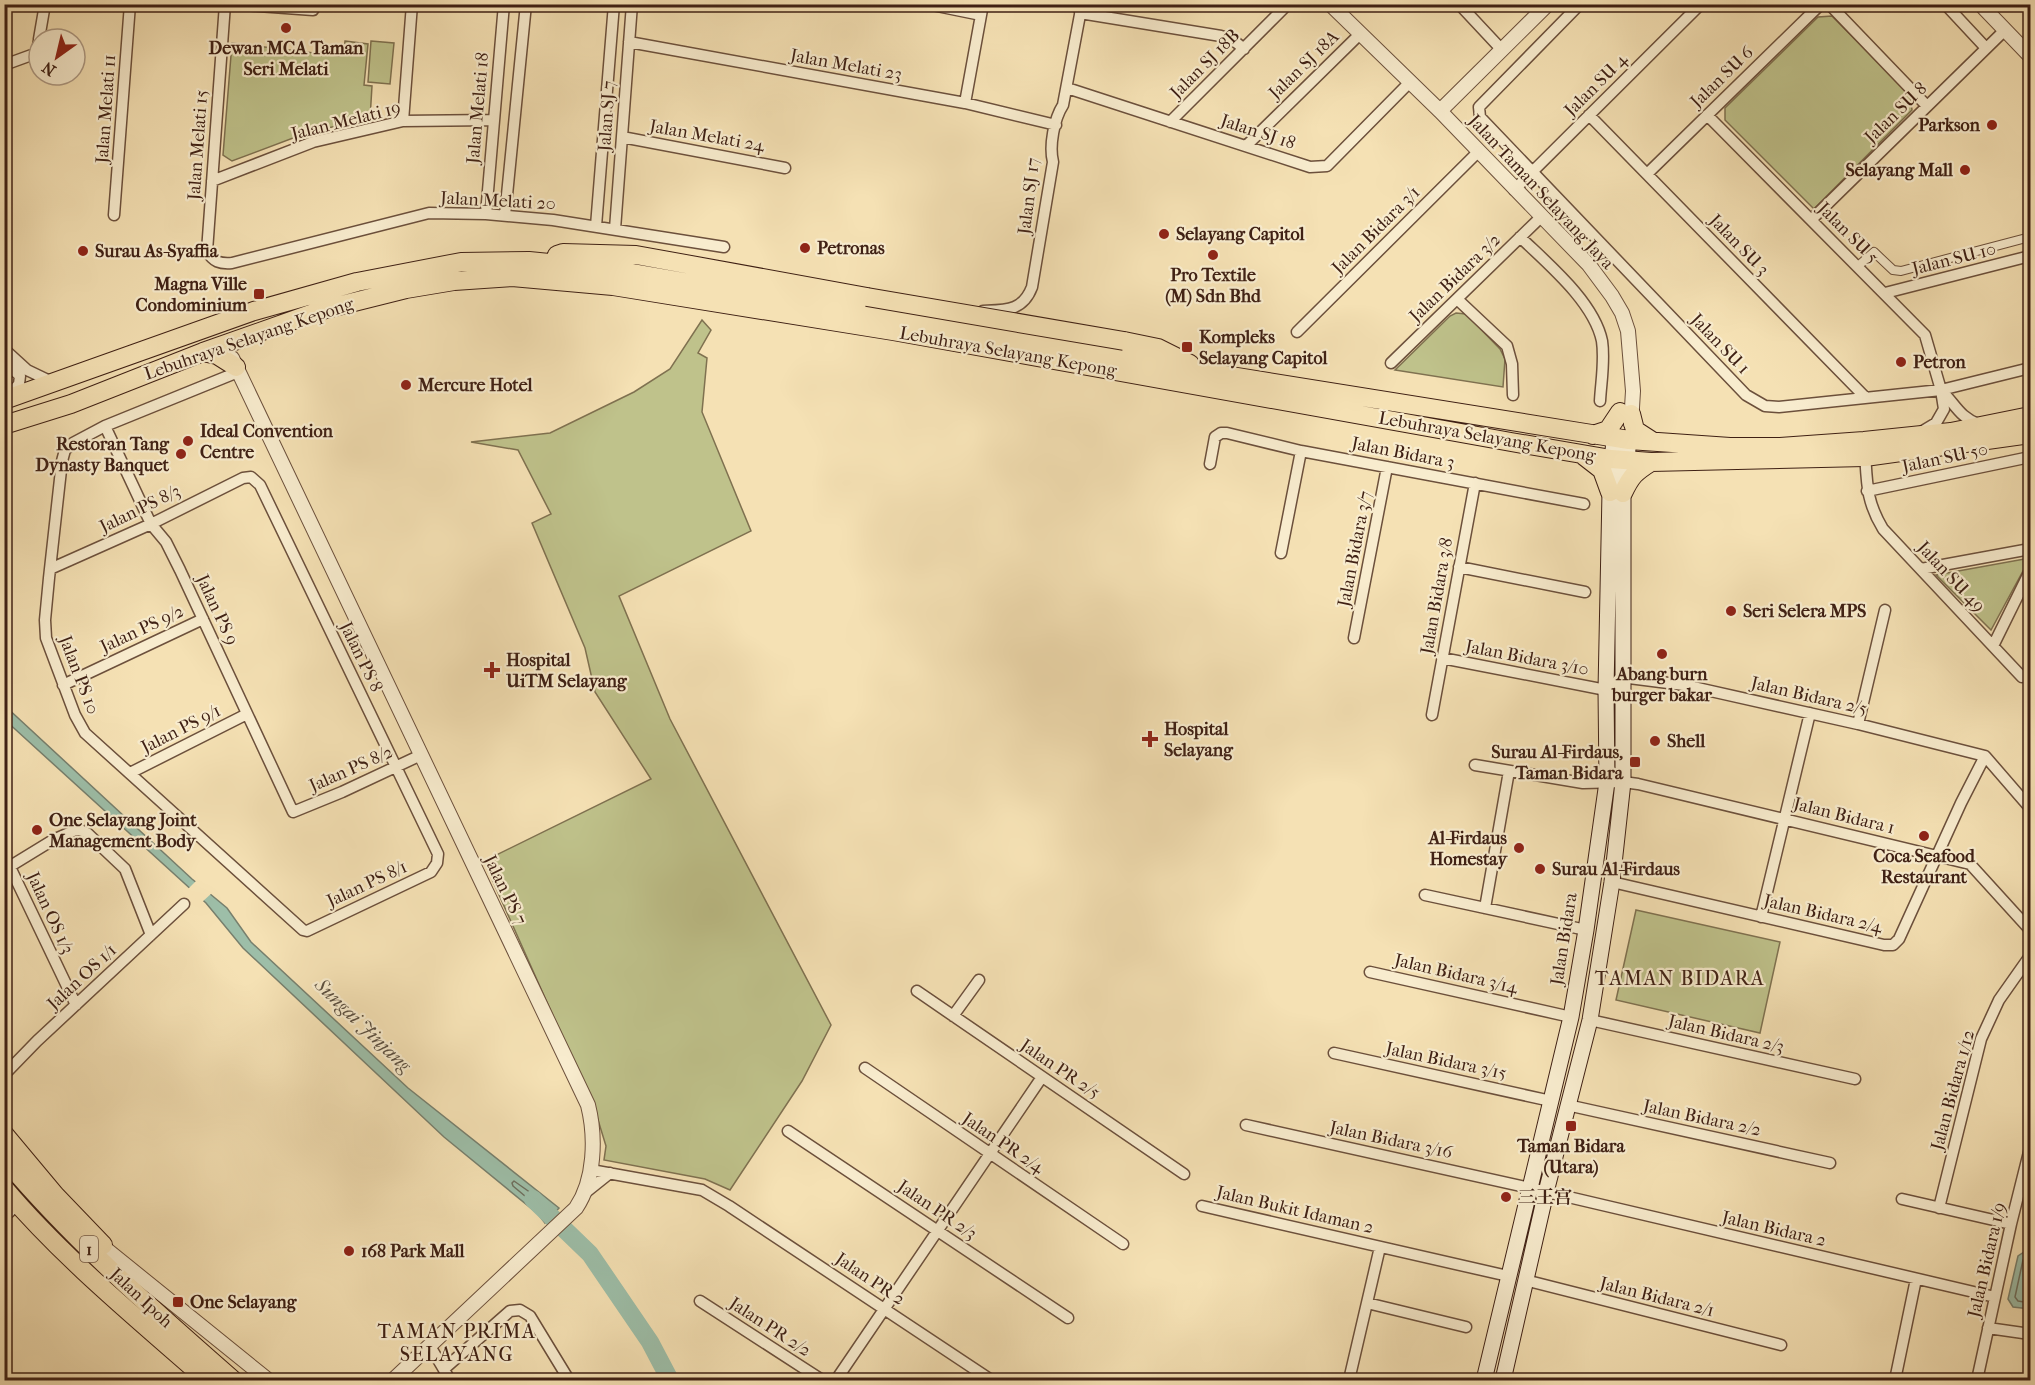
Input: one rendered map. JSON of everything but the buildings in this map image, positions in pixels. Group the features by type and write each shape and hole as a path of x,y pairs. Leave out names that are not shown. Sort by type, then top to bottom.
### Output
{"main road":[{"path":"529,261 563,253 636,255 1124,341 1158,348 1187,361 1200,371"},
{"name":"Lebuhraya Selayang Kepong","path":"6,399 236,318 357,282 461,262 529,261 610,269 759,295 825,302 1200,371 1622,439 1730,447 1864,449 1917,436 2031,416"},
{"name":"Lebuhraya Selayang Kepong","path":"4,425 71,404 203,352 322,310 406,289 454,281 512,277 613,286 903,333 1619,460 1651,462 1864,449 2031,434"},
{"path":"225,344 226,331 236,318"},
{"path":"203,352 217,355 237,369"},
{"path":"1593,435 1608,430 1626,413 1635,430 1653,442"},
{"name":"Jalan Bidara","path":"1484,1380 1571,1017 1586,930 1607,782 1606,690 1616,493 1622,439"},
{"path":"1581,454 1602,470 1616,493 1635,472 1651,462"},
{"name":"Jalan Bidara","path":"1503,1380 1567,1105 1590,1020 1612,882 1623,782 1624,677 1616,493"},
{"path":"4,1134 55,1195 169,1310 181,1335"},
{"name":"Jalan Ipoh","path":"4,1158 67,1227 232,1380"},
{"name":"Jalan Ipoh","path":"4,1188 11,1211 93,1279 207,1380"}],"street":[{"path":"41,27 45,4"},
{"name":"Jalan Melati 11","path":"114,215 130,4"},
{"name":"Jalan Melati 15","path":"207,251 225,4"},
{"path":"230,4 313,10 316,4"},
{"path":"403,121 412,4"},
{"name":"Jalan Melati 18","path":"486,214 504,4"},
{"path":"505,215 526,4"},
{"path":"596,226 614,4"},
{"name":"Jalan SJ 7","path":"615,229 632,4"},
{"path":"927,4 982,10 965,103"},
{"name":"Jalan SJ 18B","path":"1170,122 1287,4"},
{"name":"Jalan Taman Selayang Jaya","path":"1330,4 1440,111 1589,265 1612,296 1628,331 1630,368 1622,439"},
{"path":"1459,4 1502,50"},
{"path":"1440,111 1548,4"},
{"name":"Jalan SU 1","path":"1580,4 1479,107 1480,117 1746,395 1765,406 1779,407 1941,390 2031,368"},
{"name":"Jalan SU 4","path":"1514,190 1701,4"},
{"name":"Jalan SU 6","path":"1647,174 1821,4"},
{"path":"1829,4 1927,106"},
{"path":"1945,4 1986,48"},
{"path":"1980,4 2031,56"},
{"path":"1081,9 1221,36 1232,39 1244,49"},
{"name":"Jalan SJ 17","path":"938,323 968,311 1008,309 1021,305 1028,298 1045,215 1053,162 1051,152 1059,111 1064,105 1081,9"},
{"name":"Jalan SU 8","path":"1811,220 2005,30"},
{"name":"Jalan SJ 18A","path":"1246,146 1360,34"},
{"name":"Jalan Melati 23","path":"629,42 965,103 1056,125"},
{"path":"4,65 27,57"},
{"name":"Jalan SJ 18","path":"1066,88 1310,167 1327,166 1410,82"},
{"name":"Jalan SU 3","path":"1589,115 1864,397"},
{"name":"Jalan SU 5","path":"1707,116 1925,335 1941,390 1944,409 1936,423 1917,436"},
{"name":"Jalan Melati 19","path":"212,181 313,142 403,121 494,120"},
{"name":"Jalan Melati 24","path":"622,137 785,168"},
{"name":"Jalan Bidara 3/1","path":"1297,332 1478,152"},
{"name":"Jalan Melati 20","path":"207,251 211,258 220,264 232,263 429,213 505,215 596,226 724,247"},
{"name":"Jalan Bidara 3/2","path":"1392,363 1541,217"},
{"path":"1520,237 1571,286 1597,325 1602,351 1600,402"},
{"path":"1858,266 1874,252 1893,270 1901,271 2031,237"},
{"name":"Jalan SU 10","path":"1885,293 2031,256"},
{"path":"1457,299 1507,345 1512,364 1513,395"},
{"path":"237,369 239,354 251,336"},
{"name":"Jalan PS 7","path":"225,344 588,1106 592,1120 591,1170 585,1193 576,1208 393,1380"},
{"path":"4,349 27,370 52,382"},
{"path":"4,361 20,376 19,384 6,399"},
{"name":"Jalan PS 10","path":"237,369 105,426 73,443 65,450 50,568 45,620 46,638 63,685 90,740 130,773 298,926 308,931"},
{"name":"Jalan SU 5","path":"1941,390 1967,420 1983,426"},
{"name":"Jalan PS 9","path":"105,426 151,524 166,542 293,812"},
{"name":"Jalan Bidara 3","path":"1210,464 1217,435 1227,433 1301,451 1584,504"},
{"name":"Jalan SU 49","path":"1864,449 1867,491 1874,514 1883,529 2022,677"},
{"path":"1281,553 1301,451"},
{"name":"Jalan SU 50","path":"1867,491 2031,457"},
{"name":"Jalan Bidara 3/7","path":"1354,638 1388,467"},
{"name":"Jalan PS 8","path":"243,478 251,477 260,485 438,854 437,863"},
{"name":"Jalan PS 8/3","path":"50,568 151,524 243,478"},
{"name":"Jalan Bidara 3/8","path":"1432,715 1475,483"},
{"path":"1921,569 2031,549"},
{"path":"1459,567 1585,592"},
{"path":"1993,646 2031,571"},
{"path":"1858,724 1885,610"},
{"name":"Jalan PS 9/2","path":"63,685 203,619"},
{"name":"Jalan Bidara 3/10","path":"1442,658 1606,690"},
{"path":"1606,690 1610,690 1617,680 1624,677"},
{"name":"Jalan Bidara 2/5","path":"1624,677 1684,685 1858,724 1985,756"},
{"path":"1761,916 1810,713"},
{"name":"Jalan PS 9/1","path":"130,773 247,714"},
{"name":"Jalan PS 8/2","path":"293,812 421,755"},
{"path":"1985,756 2031,808"},
{"name":"Jalan Bidara 2/4","path":"1612,882 1893,945 1899,939 1985,756"},
{"name":"Jalan Bidara 1","path":"1475,765 1583,783 1623,782 1970,864 2031,930"},
{"path":"1485,908 1509,771"},
{"path":"8,868 52,840 78,829 87,833 126,869 151,935"},
{"name":"Jalan PS 8/1","path":"308,931 431,872 437,863"},
{"name":"Jalan OS 1/3","path":"8,868 75,1005"},
{"path":"1425,895 1586,930"},
{"name":"Jalan OS 1/1","path":"4,1075 37,1041 184,904"},
{"name":"Jalan Bidara 1/12","path":"1940,1208 1981,1039 1999,1000 2031,956"},
{"name":"Jalan Bidara 3/14","path":"1370,972 1571,1017"},
{"path":"953,1016 979,980"},
{"name":"Jalan PR 2/5","path":"917,991 1184,1174"},
{"name":"Jalan Bidara 2/3","path":"1590,1020 1855,1079"},
{"name":"Jalan Bidara 3/15","path":"1334,1053 1551,1101"},
{"name":"Jalan PR 2/4","path":"865,1068 1123,1244"},
{"path":"836,1380 1042,1077"},
{"name":"Jalan Bidara 2/2","path":"1567,1105 1830,1163"},
{"name":"Jalan Bidara 3/16","path":"1246,1125 1546,1192"},
{"name":"Jalan PR 2/3","path":"788,1131 1068,1318"},
{"name":"Jalan Bidara 1/9","path":"1977,1380 2011,1224 2031,1148"},
{"path":"585,1193 610,1173 591,1151"},
{"name":"Jalan PR 2","path":"591,1170 702,1190 991,1380"},
{"name":"Jalan Bidara 2","path":"1546,1192 1995,1297"},
{"path":"1902,1199 2011,1224"},
{"name":"Jalan Bukit Idaman 2","path":"1202,1206 1508,1276"},
{"name":"Jalan Bukit Idaman 2","path":"1349,1380 1380,1247"},
{"path":"107,1250 268,1380"},
{"path":"1895,1380 1916,1279"},
{"name":"Jalan Bidara 2/1","path":"1525,1280 1781,1345"},
{"name":"Jalan PR 2/2","path":"700,1301 822,1380"},
{"path":"1367,1303 1466,1327"},
{"path":"444,1369 510,1311 520,1310 530,1317 569,1380"},
{"path":"1988,1328 2031,1334"},
{"path":"430,1346 450,1380"}],"green space":[{"path":"1832,16 1910,95 1912,110 1814,209 1725,120 1725,108 1818,17"},
{"path":"345,41 368,44 364,85 372,86 370,119 309,132 232,161 223,155 232,43 339,56 344,51"},
{"path":"371,41 394,43 390,84 368,82"},
{"path":"1456,313 1466,314 1500,349 1505,359 1503,387 1395,370 1450,316"},
{"path":"702,320 711,330 698,353 707,358 702,412 751,531 619,596 670,719 831,1025 802,1081 730,1190 705,1179 604,1160 606,1146 595,1110 484,861 651,779 595,692 585,648 532,523 551,514 518,450 471,442 550,433 634,392 670,369"},
{"path":"2030,558 1991,630 1936,575"},
{"path":"1636,910 1780,942 1760,1033 1616,1000"}],"water":[{"path":"4,705 192,879 227,908 251,942 408,1088 559,1208 545,1223 538,1214 444,1137 243,948 206,903 5,720"},
{"path":"2027,1250 2030,1251 2030,1309 2013,1307 2008,1299 2018,1256"}],"pier":[{"path":"198,879 213,892 201,903 187,890"}],"waterway":[{"name":"Sungai Jinjang","path":"533,1199 590,1254 650,1342 670,1380"}],"place":[{"name":"Dewan MCA Taman Seri Melati","path":"286,28"},
{"name":"Parkson","path":"1992,125"},
{"name":"Selayang Mall","path":"1965,170"},
{"name":"Selayang Capitol","path":"1164,234"},
{"name":"Petronas","path":"805,248"},
{"name":"Surau As-Syaffia","path":"83,251"},
{"name":"Pro Textile (M) Sdn Bhd","path":"1213,255"},
{"name":"Magna Ville Condominium","path":"259,294"},
{"name":"Kompleks Selayang Capitol","path":"1187,347"},
{"name":"Petron","path":"1901,362"},
{"name":"Mercure Hotel","path":"406,385"},
{"name":"Ideal Convention Centre","path":"188,441"},
{"name":"Restoran Tang Dynasty Banquet","path":"181,454"},
{"name":"Seri Selera MPS","path":"1731,611"},
{"name":"Abang burn burger bakar","path":"1662,654"},
{"name":"Hospital UiTM Selayang","path":"492,670"},
{"name":"Hospital Selayang","path":"1150,739"},
{"name":"Shell","path":"1655,741"},
{"name":"Surau Al-Firdaus, Taman Bidara","path":"1635,762"},
{"name":"One Selayang Joint Management Body","path":"37,830"},
{"name":"Coca Seafood Restaurant","path":"1924,836"},
{"name":"Al-Firdaus Homestay","path":"1519,848"},
{"name":"Surau Al-Firdaus","path":"1540,869"},
{"name":"Taman Bidara (Utara)","path":"1571,1126"},
{"name":"三王宫","path":"1506,1197"},
{"name":"168 Park Mall","path":"349,1251"},
{"name":"One Selayang","path":"178,1302"}],"district":[{"name":"TAMAN BIDARA","path":"1680,978"},
{"name":"TAMAN PRIMA SELAYANG","path":"457,1342"}]}
